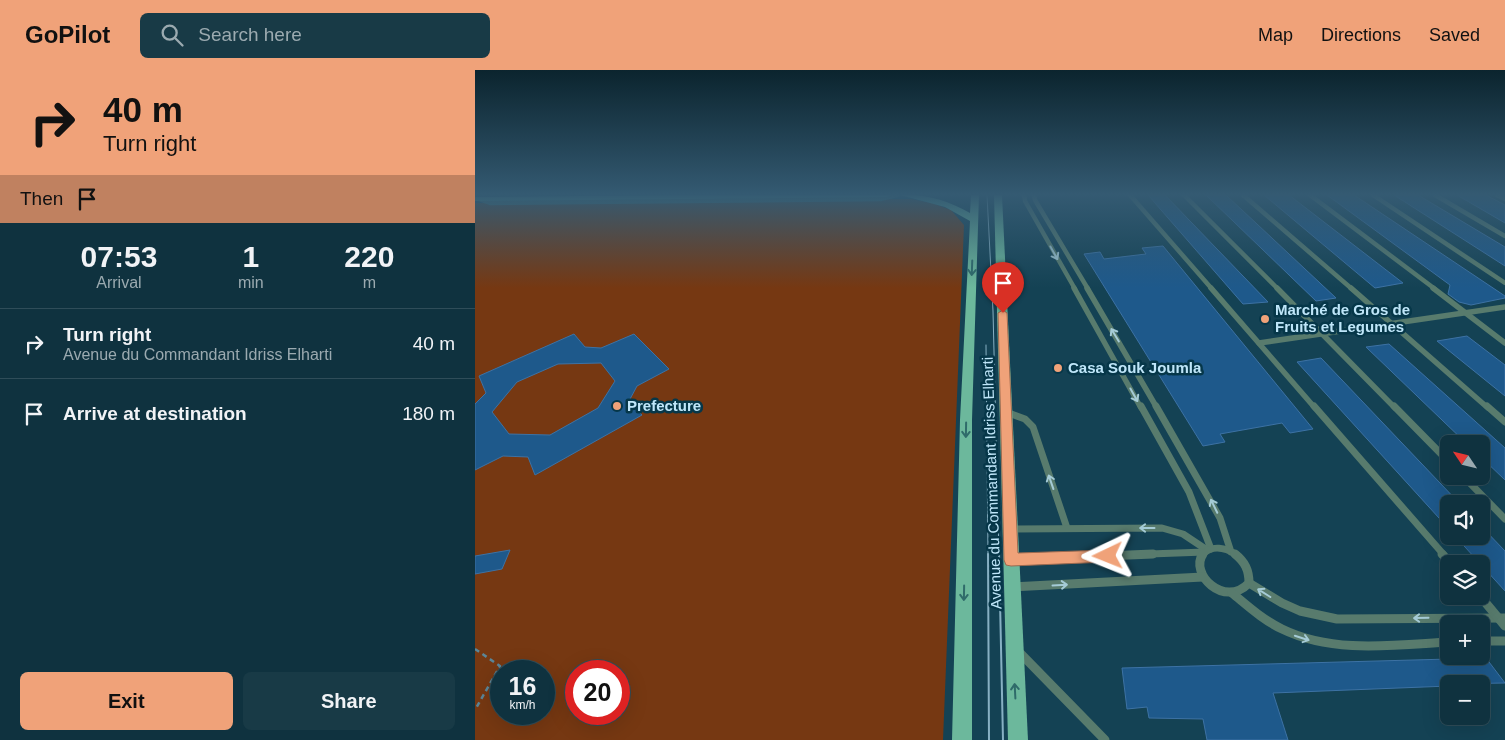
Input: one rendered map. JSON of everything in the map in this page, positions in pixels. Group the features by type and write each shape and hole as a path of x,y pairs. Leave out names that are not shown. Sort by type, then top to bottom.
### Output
{"main road":[{"name":"Avenue du Commandant Idriss Elharti","path":"962,740 966,420 973,226"},
{"name":"Avenue du Commandant Idriss Elharti","path":"999,226 1013,645 1018,740"}],"lane":[{"path":"1039,226 1189,492 1201,519 1208,551"},
{"path":"1050,226 1205,489 1220,518 1231,552"},
{"path":"1157,226 1443,555"},
{"path":"1215,226 1440,453"},
{"path":"1279,226 1505,422"},
{"path":"1350,226 1505,343"},
{"path":"1419,226 1505,284"},
{"path":"1488,226 1505,236"},
{"path":"1259,342 1505,307"},
{"path":"1006,412 1025,419 1033,427 1067,528"},
{"path":"1472,485 1505,519"},
{"path":"1010,529 1162,528 1187,536 1208,551"},
{"path":"1011,560 1224,549 1244,562 1250,576 1249,583 1245,588 1232,594"},
{"path":"1208,551 1201,557 1199,563 1203,577 1216,589 1232,594 1253,612 1279,628 1320,643 1347,645 1440,642"},
{"path":"1012,587 1203,577"},
{"path":"1249,583 1282,603 1300,611 1337,619 1502,618"},
{"path":"1489,605 1502,618 1505,626"},
{"path":"1490,642 1505,641"},
{"path":"1013,645 1105,740"}],"path":[{"path":"475,649 500,666 475,710"}],"shaded area":[{"path":"475,226 964,226 943,740 475,740"}],"building":[{"path":"1175,226 1195,226 1268,302 1243,304"},
{"path":"1238,226 1259,226 1336,298 1316,301"},
{"path":"1301,226 1330,226 1403,283 1375,288"},
{"path":"1370,226 1401,226 1505,296 1505,298 1471,305 1459,302 1448,294 1450,285"},
{"path":"1443,226 1470,226 1505,247 1505,266"},
{"path":"1163,246 1313,429 1290,433 1282,423 1220,434 1225,442 1203,446 1084,254 1100,252 1104,259 1146,254 1142,248"},
{"name":"Prefecture","path":"574,334 585,347 601,348 634,334 669,369 637,386 629,401 642,415 535,475 528,457 503,456 475,470 475,404 486,393 479,376","holes":["601,363 615,381 598,408 550,435 509,434 492,412 517,382 558,364"]},
{"path":"1467,336 1505,365 1505,396 1437,341"},
{"path":"1389,344 1505,448 1505,480 1490,466 1490,435 1458,435 1366,347"},
{"path":"1321,358 1451,495 1440,495 1440,519 1297,362"},
{"path":"1490,535 1505,551 1505,591 1490,574 1490,555 1472,555 1463,545 1490,545"},
{"path":"510,550 502,569 475,574 475,556"},
{"path":"1440,659 1440,665 1490,665 1490,663 1505,683 1490,683 1490,675 1440,675 1440,686 1273,693 1288,740 1207,740 1203,719 1149,718 1147,707 1127,709 1122,668"}],"tram line":[{"path":"989,226 993,311 999,555"},
{"path":"986,345 988,555"},
{"path":"988,554 989,740"},
{"path":"999,554 1003,740"}],"place":[{"name":"Marché de Gros de Fruits et Legumes","path":"1265,319"},
{"name":"Casa Souk Joumla","path":"1058,368"},
{"name":"Prefecture","path":"617,406"}],"route":[{"path":"1003,313 1011,560 1108,556"}]}
